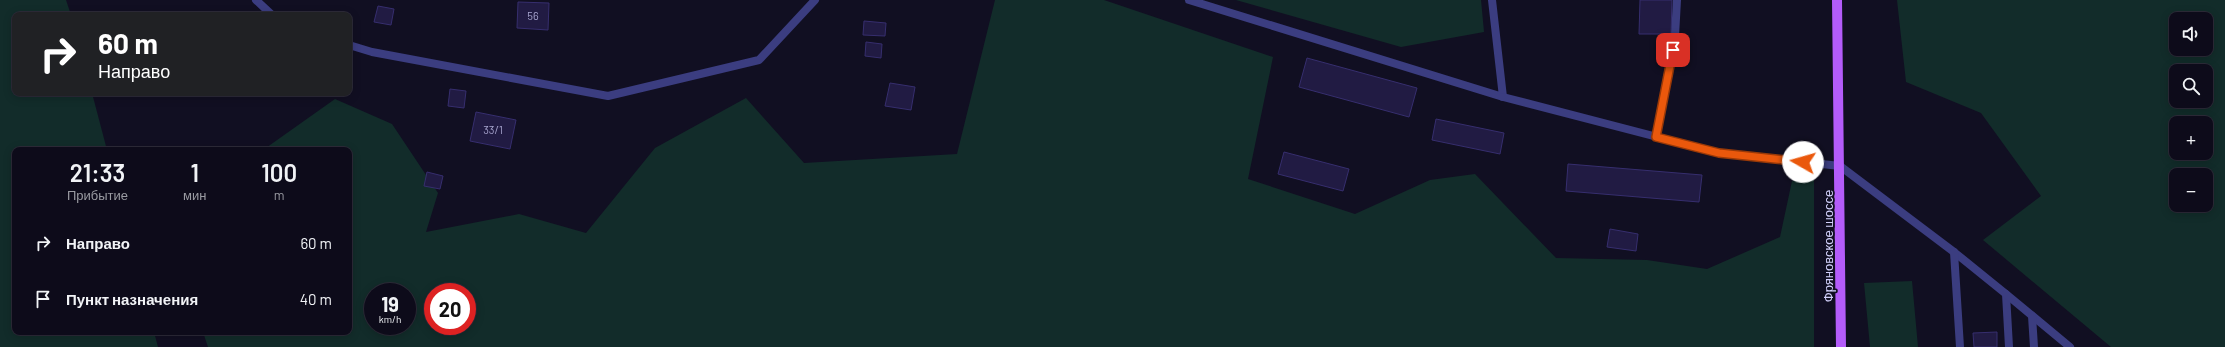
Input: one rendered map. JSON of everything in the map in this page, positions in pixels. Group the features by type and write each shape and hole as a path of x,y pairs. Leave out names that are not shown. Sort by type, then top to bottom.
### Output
{"main road":[{"name":"Фряновское шоссе","path":"1837,0 1841,347"}],"lane":[{"path":"256,0 269,12"},
{"path":"352,47 372,52 608,96 759,60 815,0"},
{"path":"1189,0 1503,97 1656,137 1719,153 1840,166 1954,252 2070,347"},
{"path":"1492,0 1503,97"},
{"path":"1656,137 1675,36 1677,0"},
{"path":"1954,252 1960,347"},
{"path":"2006,294 2009,347"},
{"path":"2032,316 2034,347"}],"green space":[{"path":"0,0 66,0 70,12 12,12 12,96 93,96 106,147 12,147 12,335 155,335 158,347 0,347"},
{"path":"995,0 1104,0 1273,57 1248,179 1355,214 1430,180 1475,174 1556,258 1647,260 1707,269 1780,237 1792,181 1814,180 1814,347 208,347 204,335 352,335 352,147 267,147 335,99 392,124 438,193 426,232 519,214 586,233 655,148 746,98 804,163 957,154"},
{"path":"1236,0 1481,0 1484,32 1401,47"},
{"path":"1897,0 2225,0 2225,347 2111,347 1983,240 2041,196 1981,113 1906,82"},
{"path":"1912,281 1918,347 1870,347 1864,283"}],"building":[{"path":"1640,0 1672,0 1671,34 1639,34"},
{"path":"518,2 549,3 548,30 517,28"},
{"path":"378,6 394,9 391,25 374,22"},
{"path":"864,21 886,23 885,36 863,35"},
{"path":"866,42 882,44 881,58 865,56"},
{"path":"1307,58 1417,88 1409,117 1299,87"},
{"path":"890,83 915,87 911,110 885,106"},
{"path":"450,89 466,91 464,108 448,106"},
{"path":"476,112 516,120 510,149 470,141"},
{"path":"1436,119 1504,133 1500,154 1432,140"},
{"path":"1284,152 1349,169 1343,191 1278,174"},
{"path":"1568,164 1702,175 1699,202 1566,191"},
{"path":"427,172 443,176 440,189 424,186"},
{"path":"1610,229 1638,234 1636,251 1607,247"},
{"path":"1997,332 1997,347 1974,347 1973,333"}],"route":[{"path":"1673,50 1656,137 1719,153 1803,162"}]}
